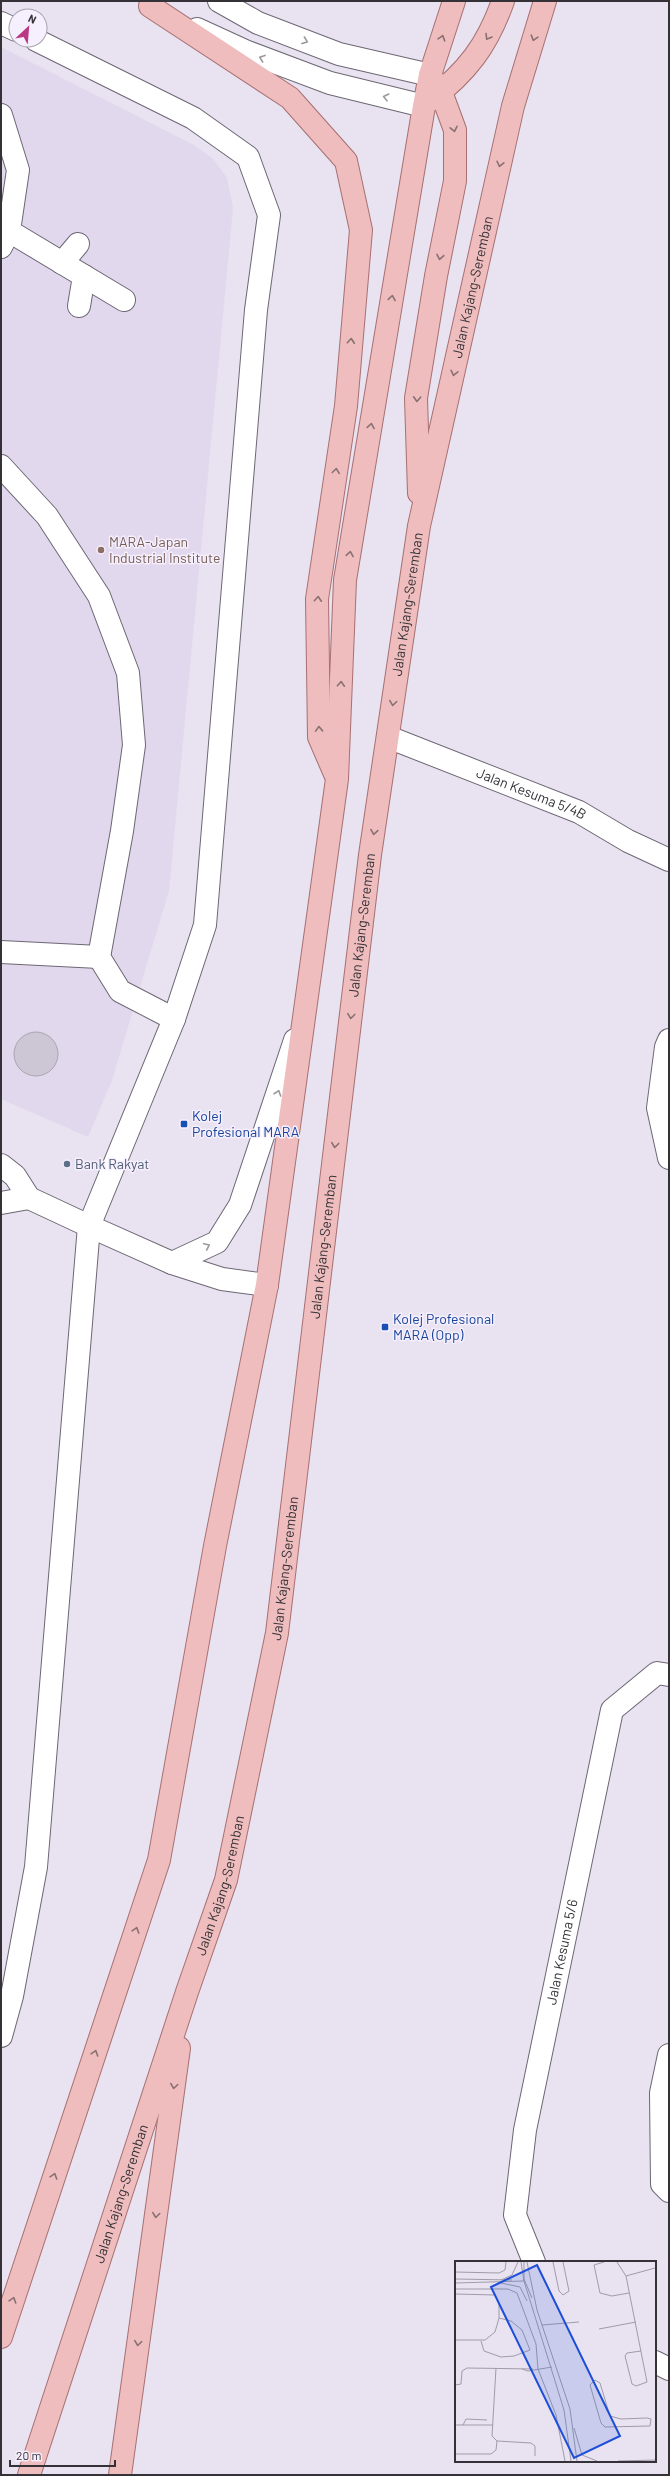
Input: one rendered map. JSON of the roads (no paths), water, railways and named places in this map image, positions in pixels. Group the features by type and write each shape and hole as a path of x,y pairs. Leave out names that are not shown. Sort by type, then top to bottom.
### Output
{"main road":[{"path":"1,2337 160,1860 215,1546 267,1285 337,778 345,580 424,106 436,84 454,1"},
{"path":"436,84 471,64 494,26 503,1"},
{"name":"Jalan Kajang-Seremban","path":"29,2475 187,1992 226,1880 277,1633 370,855 420,526 513,106 545,1"},
{"path":"144,4 290,98 346,161 361,230 346,406 317,599 319,737 337,778"},
{"path":"420,526 416,398 436,276 455,181 455,130 436,84"},
{"path":"120,2475 187,1992"}],"street":[{"path":"219,1 258,23 339,54 436,84"},
{"path":"144,4 245,52 330,83 424,106"},
{"path":"1,2036 12,1996 36,1867 89,1226 174,1019 205,925 256,310 269,215 248,157 193,118 48,46"},
{"path":"1,115 18,170 5,239 62,263 124,300"},
{"path":"62,263 78,244"},
{"path":"79,306 84,276"},
{"path":"1,466 48,516 99,596 128,673 134,745 122,831 99,957 120,992 174,1019"},
{"name":"Jalan Kesuma 5/4B","path":"388,737 579,812 628,841 669,860"},
{"path":"1,952 99,957"},
{"path":"172,1263 217,1242 240,1205 305,1012"},
{"path":"669,1040 666,1047 658,1108 669,1158"},
{"path":"1,1165 14,1176 29,1198 89,1226 172,1263 222,1279 267,1285"},
{"path":"1,1203 29,1198"},
{"name":"Jalan Kesuma 5/6","path":"534,2261 514,2215 525,2130 612,1710 657,1673 669,1674"},
{"path":"669,2055 661,2093 662,2184 669,2191"},
{"path":"656,2362 669,2369"}],"place":[{"name":"MARA-Japan Industrial Institute","path":"101,550"},
{"name":"Kolej Profesional MARA","path":"184,1124"},
{"name":"Bank Rakyat","path":"67,1164"},
{"name":"Kolej Profesional MARA (Opp)","path":"385,1327"}]}
